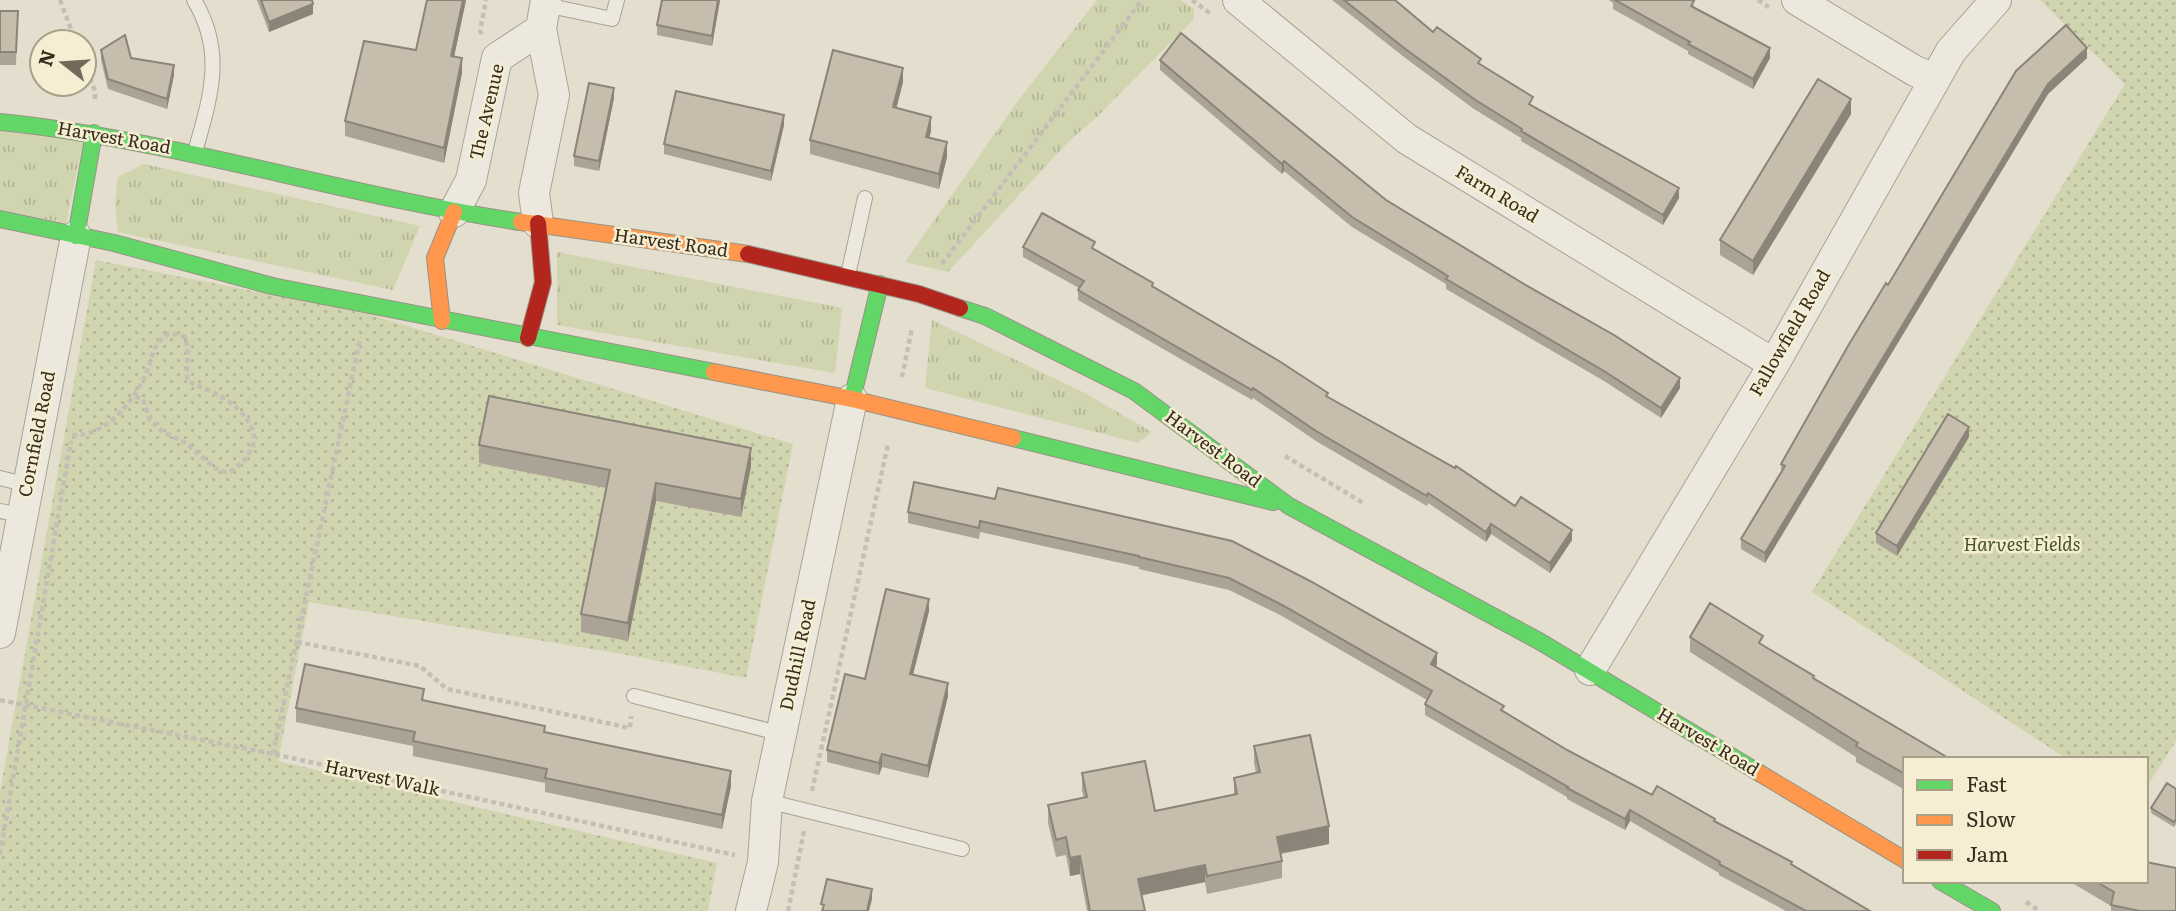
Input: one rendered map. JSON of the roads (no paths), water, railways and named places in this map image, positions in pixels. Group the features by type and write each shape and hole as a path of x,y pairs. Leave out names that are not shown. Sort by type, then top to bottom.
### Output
{"street":[{"name":"Farm Road","path":"1238,0 1407,139 1774,364"},
{"path":"1797,0 1915,71 1935,79"},
{"name":"Fallowfield Road","path":"1590,670 1671,531 1774,364 1951,51 1996,0"},
{"name":"The Avenue","path":"454,212 471,180 497,58 544,11"},
{"path":"528,338 543,282 534,193 554,95 544,11"},
{"name":"Harvest Road","path":"0,122 94,133 195,153 454,212 748,254 919,294 985,316 1134,391 1289,506 1590,670 1903,859"},
{"path":"76,236 94,133"},
{"path":"442,321 435,258 454,212"},
{"name":"Harvest Road","path":"0,219 114,243 272,286 852,399 1289,506"},
{"name":"Cornfield Road","path":"0,633 14,482 76,236"},
{"path":"852,399 880,284"},
{"name":"Dudhill Road","path":"751,911 763,862 767,801 852,399"},
{"path":"1943,883 1992,911"}],"lane":[{"path":"194,0 211,42 214,77 195,153"},
{"path":"544,11 612,19 617,0"},
{"path":"847,276 865,198"},
{"path":"634,696 782,734"},
{"path":"767,801 962,849"}],"park label":[{"name":"Harvest Fields","path":"2022,545"}]}
